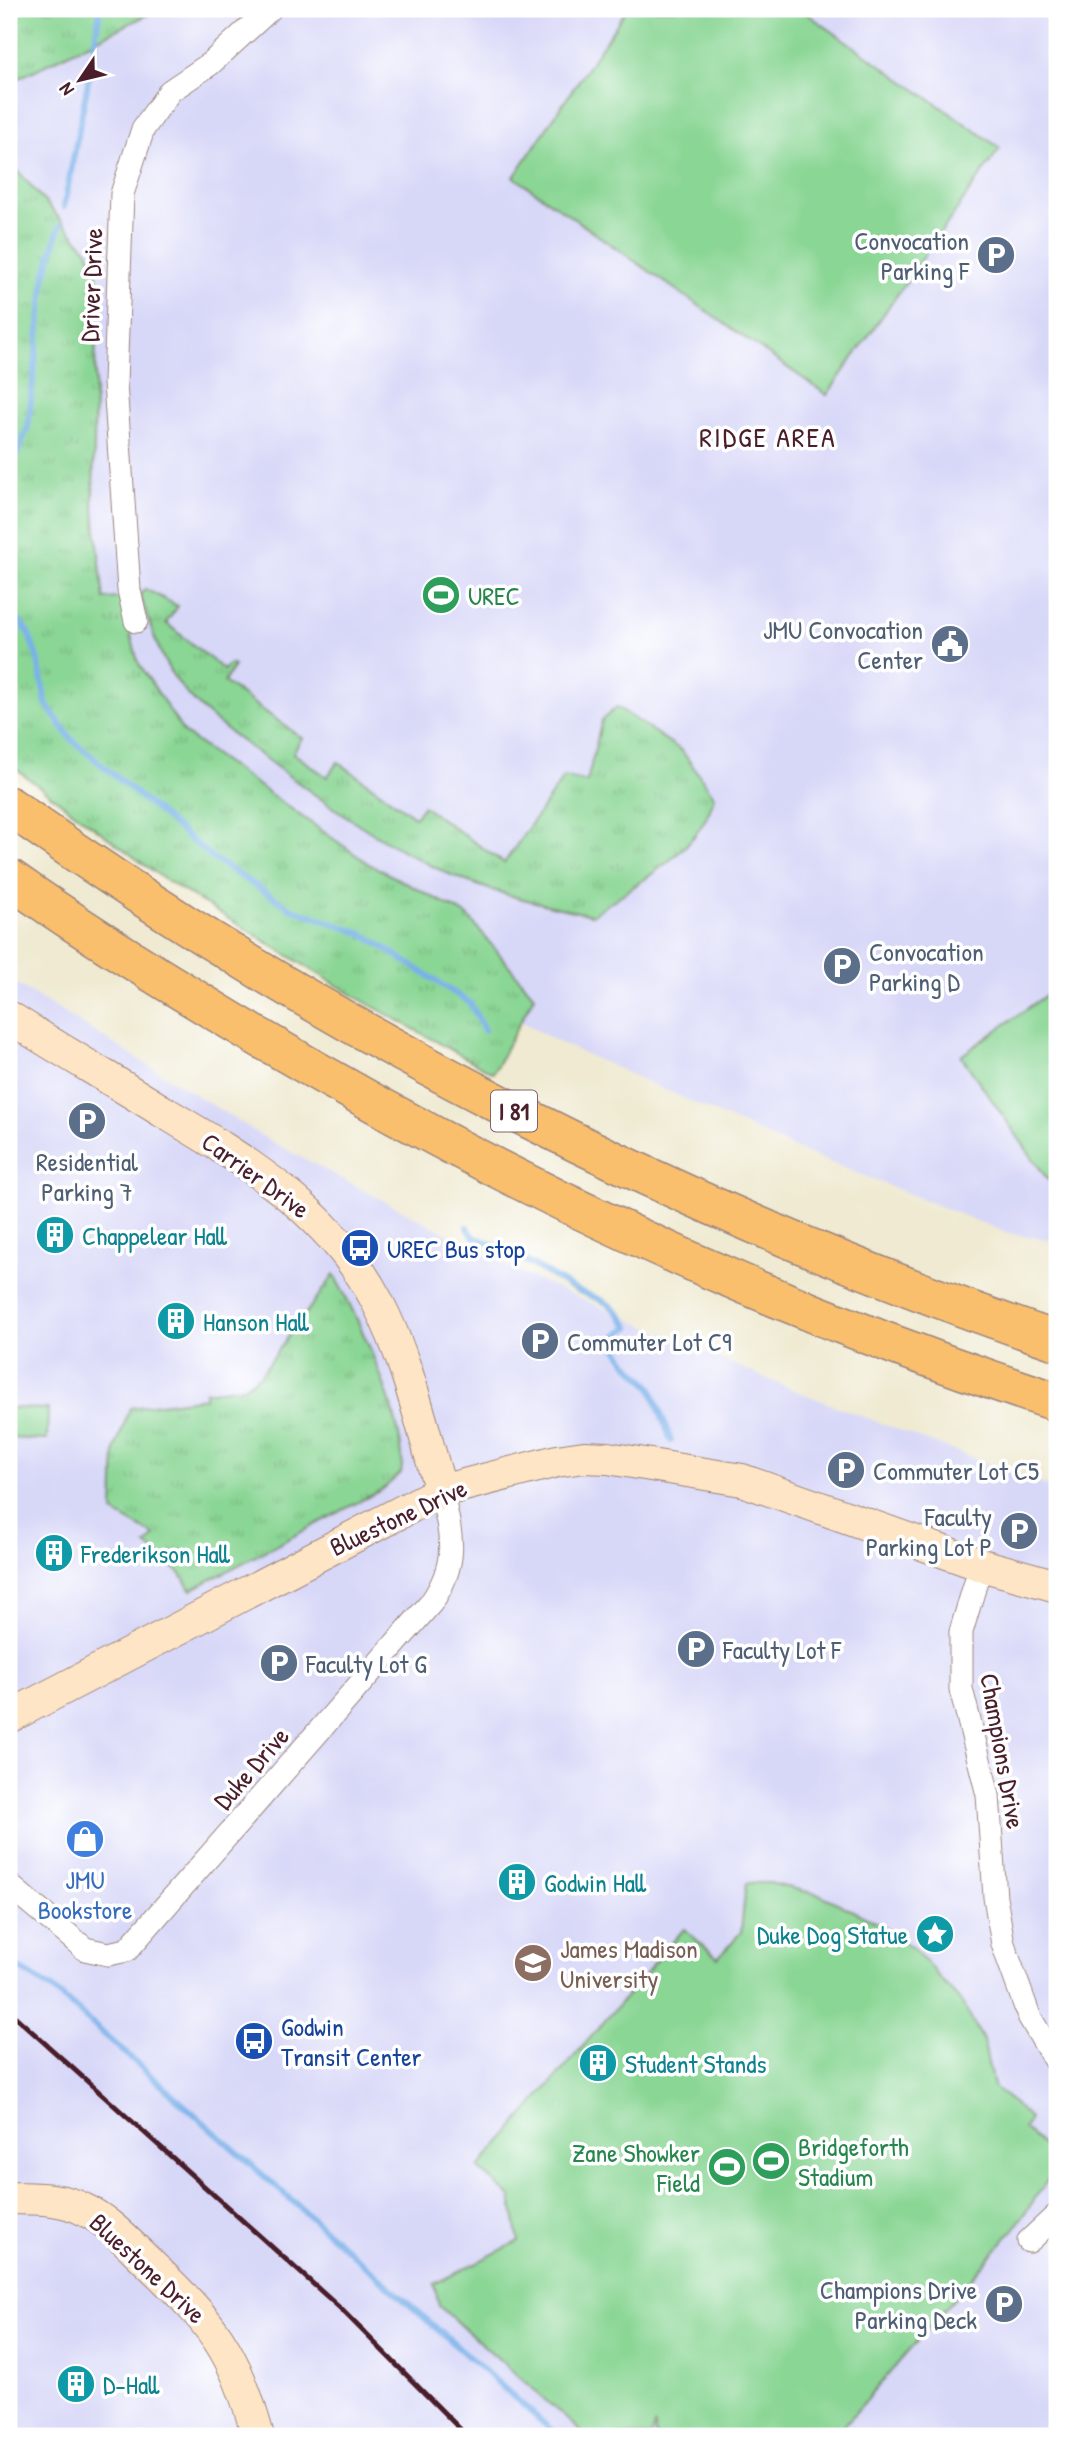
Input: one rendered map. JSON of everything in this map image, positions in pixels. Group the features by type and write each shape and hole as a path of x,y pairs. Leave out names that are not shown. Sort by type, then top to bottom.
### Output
{"highway":[{"name":"I 81","path":"9,806 162,910 296,992 500,1104 619,1163 752,1223 919,1291 1057,1340"},
{"name":"I 81","path":"9,878 171,985 451,1147 729,1278 841,1324 1057,1402"}],"street":[{"name":"Driver Drive","path":"136,621 129,590 115,383 122,194 143,129 170,91 209,64 270,9"},
{"name":"Carrier Drive","path":"9,1017 246,1163 294,1197 319,1221 358,1269 390,1329 441,1491"},
{"name":"Bluestone Drive","path":"9,1717 441,1491 557,1461 608,1458 741,1480 981,1565 1057,1586"},
{"name":"Duke Drive","path":"9,1885 85,1949 108,1954 127,1950 412,1629 436,1596 448,1573 452,1553 452,1539 441,1491"},
{"name":"Champions Drive","path":"981,1565 961,1632 961,1689 988,1795 995,1897 1003,1944 1029,2017 1057,2064"},
{"name":"Bluestone Drive","path":"9,2198 55,2200 82,2208 117,2232 214,2328 245,2390 258,2436"},
{"path":"1029,2241 1057,2216"}],"shaded area":[{"path":"9,9 1057,9 1057,1241 1007,1233 801,1151 554,1040 299,896 9,702"},
{"name":"James Madison University","path":"9,979 272,1142 524,1274 793,1390 1057,1490 1057,2436 9,2436"}],"green space":[{"path":"9,9 159,9 9,83"},
{"path":"627,9 800,9 1000,148 827,395 514,177"},
{"path":"9,161 89,252 97,271 93,501 104,599 121,598 138,662 184,733 369,864 467,915 534,996 493,1073 356,997 161,877 9,764"},
{"path":"145,589 178,606 166,623 224,670 230,664 234,666 224,682 302,738 293,753 327,777 338,762 415,817 423,806 504,863 564,777 587,782 602,720 617,707 682,751 714,796 707,816 682,850 592,915 530,901 449,874 409,854 348,817 204,711 172,674 162,656 140,595"},
{"path":"1049,993 1057,1004 1057,1173 1048,1180 961,1056"},
{"path":"334,1275 380,1372 398,1429 402,1454 401,1473 383,1489 191,1590 180,1573 146,1545 155,1536 113,1512 115,1449 130,1408 205,1398 205,1392 243,1387 260,1375"},
{"path":"9,1408 48,1409 47,1440 9,1438"},
{"name":"Bridgeforth Stadium","path":"746,1883 769,1883 821,1895 879,1924 914,1949 963,2004 983,2040 993,2086 1030,2118 1024,2129 1057,2157 1057,2166 1015,2228 841,2429 846,2436 655,2436 655,2425 650,2436 586,2436 439,2306 434,2284 519,2241 511,2197 478,2168 684,1929 718,1958 741,1932"}],"waterway":[{"path":"94,46 100,9"},
{"path":"64,207 91,66"},
{"path":"9,473 28,427 45,276 60,225"},
{"path":"9,608 28,632 38,660 46,704 71,739 214,859 290,908 363,934 470,1003 484,1030"},
{"path":"467,1227 474,1237 614,1308 629,1327 611,1340 627,1363 651,1387 671,1441"},
{"path":"9,1962 54,1990 558,2436"}],"railway":[{"path":"9,2011 341,2309 467,2436"}],"place":[{"name":"Convocation Parking F","path":"996,255"},
{"name":"UREC","path":"441,595"},
{"name":"JMU Convocation Center","path":"950,644"},
{"name":"Convocation Parking D","path":"842,966"},
{"name":"Residential Parking 7","path":"87,1121"},
{"name":"Chappelear Hall","path":"55,1235"},
{"name":"UREC Bus stop","path":"360,1248"},
{"name":"Hanson Hall","path":"176,1321"},
{"name":"Commuter Lot C9","path":"540,1341"},
{"name":"Commuter Lot C5","path":"846,1470"},
{"name":"Faculty Parking Lot P","path":"1019,1531"},
{"name":"Frederikson Hall","path":"54,1553"},
{"name":"Faculty Lot F","path":"696,1649"},
{"name":"Faculty Lot G","path":"279,1663"},
{"name":"JMU Bookstore","path":"85,1839"},
{"name":"Godwin Hall","path":"517,1882"},
{"name":"Duke Dog Statue","path":"935,1934"},
{"name":"James Madison University","path":"533,1963"},
{"name":"Godwin Transit Center","path":"254,2041"},
{"name":"Student Stands","path":"598,2063"},
{"name":"Bridgeforth Stadium","path":"771,2161"},
{"name":"Zane Showker Field","path":"727,2167"},
{"name":"Champions Drive Parking Deck","path":"1004,2304"},
{"name":"D-Hall","path":"76,2384"}],"district":[{"name":"RIDGE AREA","path":"768,437"}]}
